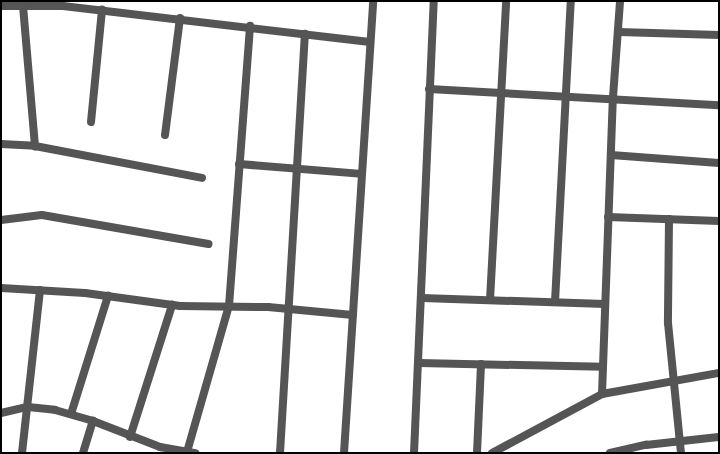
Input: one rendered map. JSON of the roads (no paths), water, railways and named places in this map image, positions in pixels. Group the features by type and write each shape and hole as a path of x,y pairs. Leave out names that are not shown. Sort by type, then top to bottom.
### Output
{"street":[{"path":"344,453 373,1"},
{"path":"414,453 434,1"},
{"path":"490,300 506,1"},
{"path":"555,302 568,95 571,1"},
{"path":"602,394 613,97 619,32 620,1"},
{"path":"1,6 18,4 102,10 250,26 370,42"},
{"path":"18,4 35,146"},
{"path":"91,122 102,10"},
{"path":"165,135 180,18"},
{"path":"1,413 28,407 71,414 93,421 130,437 191,452 229,306 250,26"},
{"path":"619,32 719,35"},
{"path":"280,453 290,309 305,34"},
{"path":"429,89 613,97 719,105"},
{"path":"1,144 35,146 202,178"},
{"path":"611,155 719,163"},
{"path":"239,164 298,167 362,174"},
{"path":"1,220 42,215 209,244"},
{"path":"608,217 719,221"},
{"path":"669,219 668,324 681,453"},
{"path":"1,288 108,296 172,305 290,309 353,315"},
{"path":"22,453 40,290"},
{"path":"71,414 108,296"},
{"path":"422,298 605,304"},
{"path":"130,437 172,305"},
{"path":"419,363 603,367"},
{"path":"477,453 481,364"},
{"path":"492,453 602,394 719,373"},
{"path":"82,453 93,421"},
{"path":"610,453 646,449 680,441 719,437"}]}
